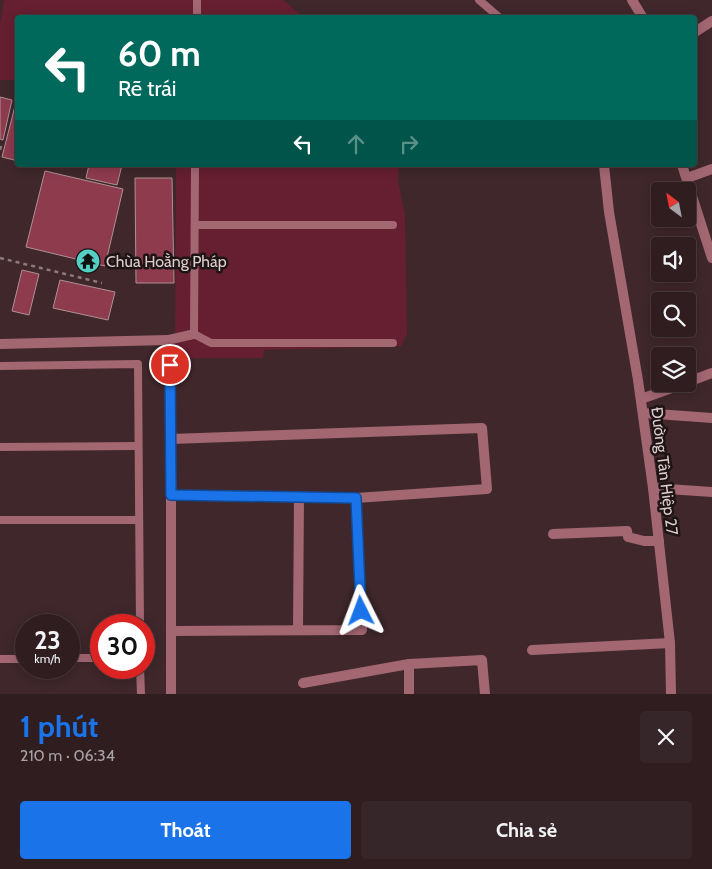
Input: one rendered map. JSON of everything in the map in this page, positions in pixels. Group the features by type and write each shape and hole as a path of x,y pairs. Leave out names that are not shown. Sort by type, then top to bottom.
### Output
{"street":[{"path":"632,0 642,15"},
{"path":"697,31 712,21"},
{"name":"Đường Tân Hiệp 27","path":"604,167 609,212 641,399 653,488 670,643 671,694"},
{"path":"683,167 712,258"},
{"path":"687,178 712,169"},
{"path":"0,344 168,340 194,334"},
{"path":"170,365 172,439 171,694"},
{"path":"696,379 712,373"},
{"path":"641,399 661,392"},
{"path":"643,412 712,418"},
{"path":"171,495 356,498 486,489 482,428 172,439"},
{"path":"653,488 712,492"},
{"path":"298,497 298,630"},
{"path":"172,630 362,630 356,498"},
{"path":"553,534 627,531 628,537 644,541 659,541"},
{"path":"532,650 670,643"},
{"path":"303,683 409,664 482,660 485,694"},
{"path":"409,664 409,694"}],"lane":[{"path":"197,0 197,15"},
{"path":"479,0 496,15"},
{"path":"195,167 194,334 211,343 393,343"},
{"path":"195,225 393,225"},
{"path":"0,366 138,364 140,614"},
{"path":"0,447 138,446"},
{"path":"0,520 139,520"},
{"path":"0,659 15,658"},
{"path":"140,679 141,694"}],"path":[{"path":"0,150 2,143"},
{"path":"0,258 102,283"}],"shaded area":[{"path":"4,0 283,0 302,15 15,15 15,80 0,80 0,25"},
{"path":"176,167 399,167 398,180 405,215 407,334 401,346 264,350 263,358 175,358"}],"building":[{"path":"0,97 12,100 3,140 0,139"},
{"path":"15,106 15,160 2,157"},
{"path":"89,167 122,167 117,185 86,178"},
{"path":"45,171 123,189 105,266 26,247"},
{"path":"135,178 172,178 174,283 136,283"},
{"path":"22,270 39,274 29,315 12,311"},
{"path":"60,280 115,292 108,320 53,308"}],"place":[{"name":"Chùa Hoằng Pháp","path":"88,261"}],"route":[{"path":"170,365 171,495 356,498 361,611"}]}
